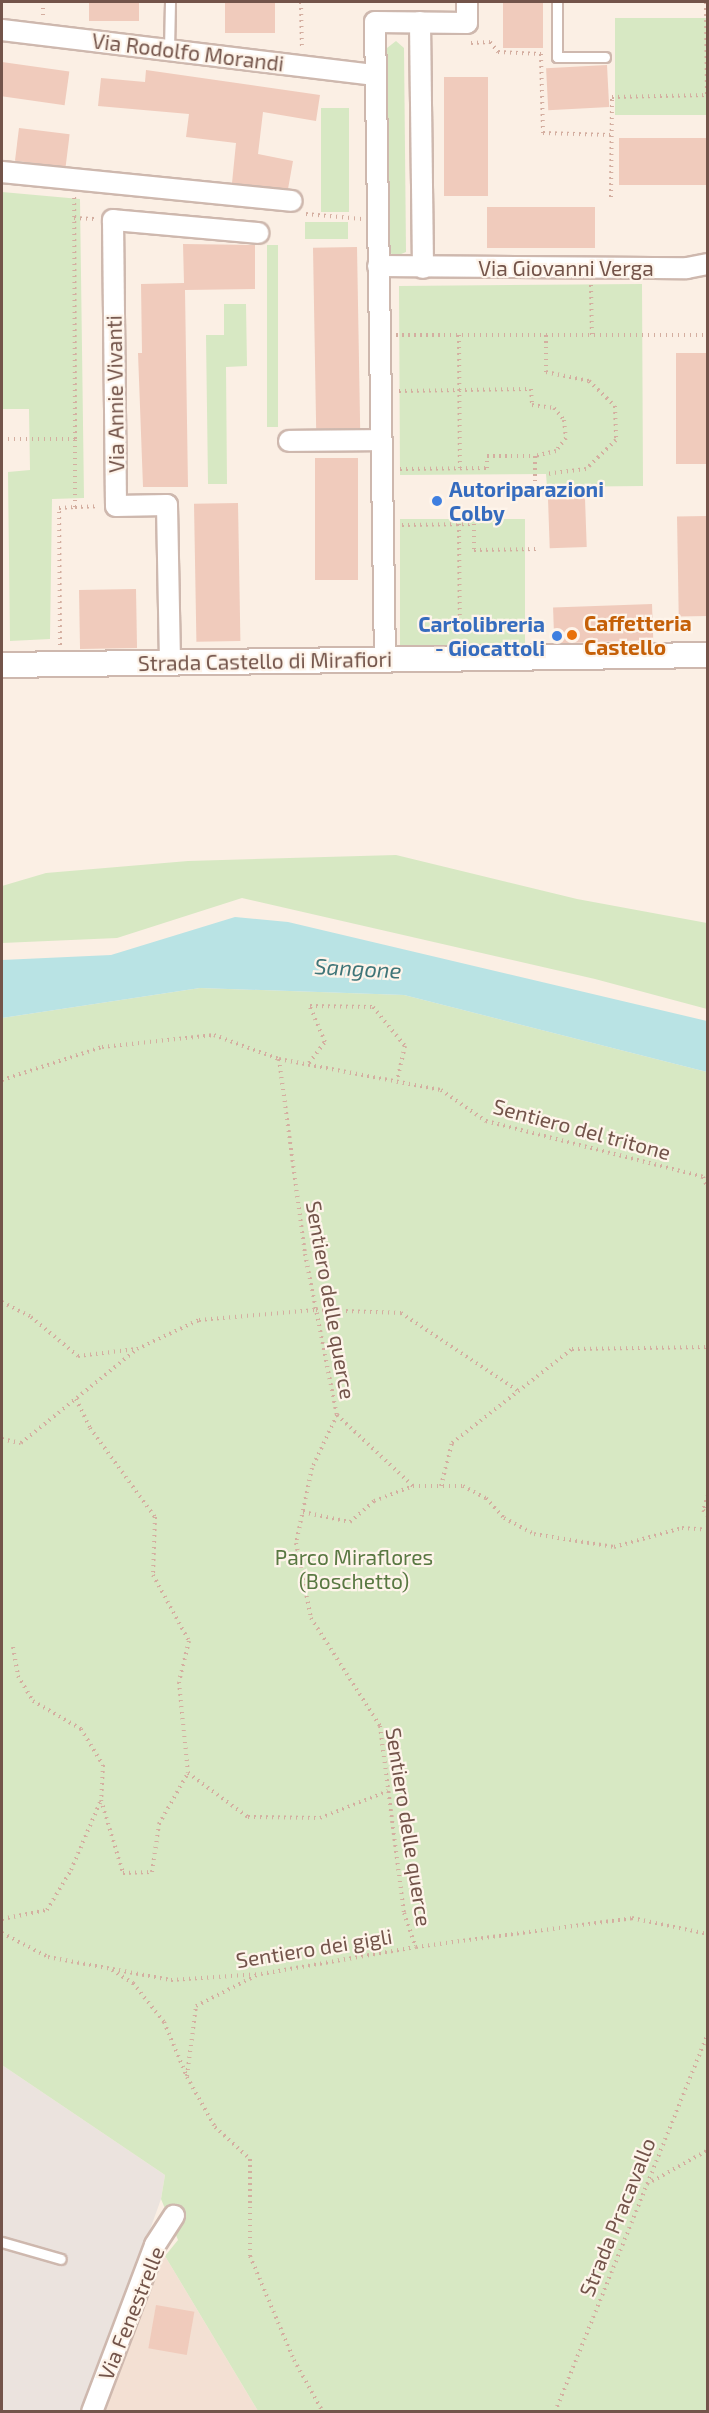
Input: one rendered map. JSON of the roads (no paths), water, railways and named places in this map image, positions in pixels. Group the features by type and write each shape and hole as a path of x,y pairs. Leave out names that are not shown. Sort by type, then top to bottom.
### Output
{"street":[{"path":"386,660 375,22 467,23 467,2"},
{"path":"378,266 423,268 420,22"},
{"name":"Via Rodolfo Morandi","path":"2,30 375,75"},
{"path":"2,172 292,201"},
{"name":"Via Annie Vivanti","path":"170,662 167,505 116,506 113,220 258,233"},
{"name":"Via Giovanni Verga","path":"423,268 687,268 708,264"},
{"path":"290,441 381,440"},
{"name":"Strada Castello di Mirafiori","path":"2,665 708,655"},
{"name":"Via Fenestrelle","path":"92,2412 155,2245 174,2216"}],"lane":[{"path":"169,50 170,2"},
{"path":"557,2 556,57 605,57"},
{"path":"2,2242 61,2259"}],"water":[{"name":"Sangone","path":"235,917 288,922 707,1021 707,1072 404,995 200,988 2,1018 2,960 111,955"}],"place":[{"name":"Autoriparazioni Colby","path":"437,501"},
{"name":"Caffetteria Castello","path":"572,635"},
{"name":"Cartolibreria - Giocattoli","path":"557,636"}],"park label":[{"name":"Parco Miraflores (Boschetto)","path":"354,1569"}]}
